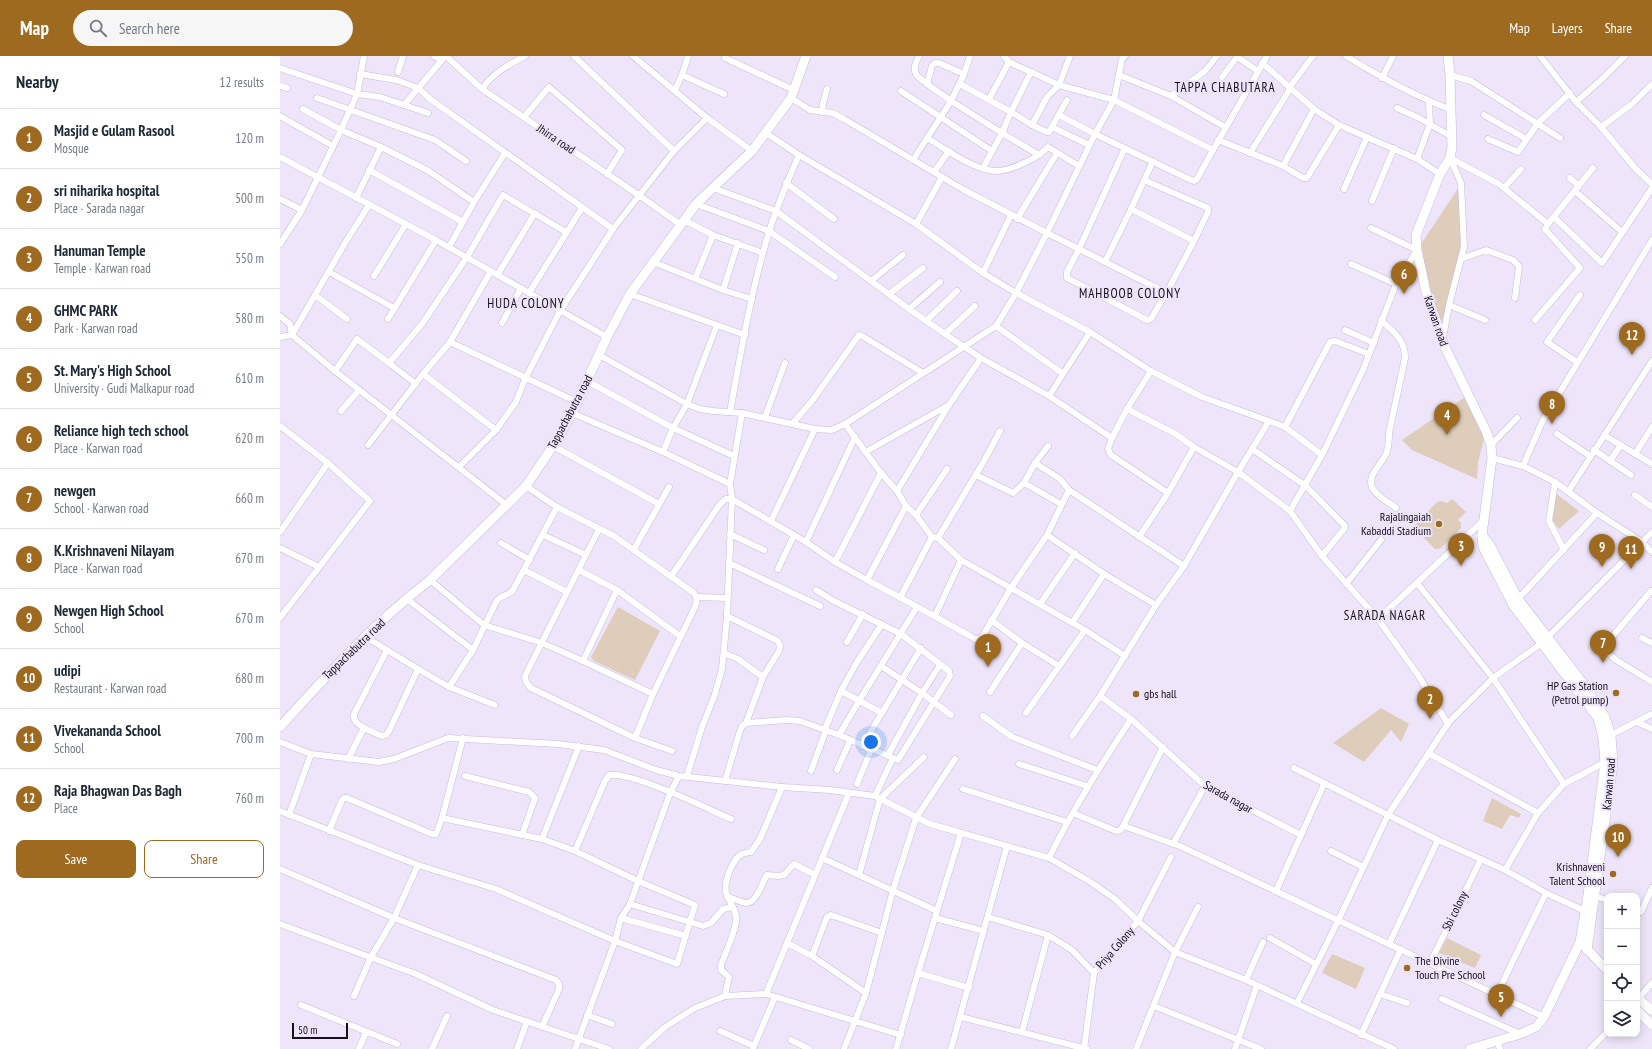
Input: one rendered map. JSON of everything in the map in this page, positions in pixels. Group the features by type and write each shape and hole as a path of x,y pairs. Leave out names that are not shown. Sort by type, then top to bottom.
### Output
{"street":[{"path":"280,244 282,235 302,210 350,110 357,94 364,56"},
{"path":"398,72 403,56"},
{"name":"Jhirra road","path":"434,56 445,57 482,88 682,223 763,253"},
{"path":"482,88 488,80 499,71 525,56"},
{"path":"574,56 674,151"},
{"path":"633,56 707,118 752,151"},
{"path":"675,90 688,56"},
{"name":"Tappachabutra road","path":"280,727 340,660 430,580 508,506 526,486 553,446 572,413 607,337 630,294 696,204 752,151 792,94 806,56"},
{"path":"919,56 915,66 915,73 927,84 1002,133 1039,154"},
{"path":"913,160 952,101 970,56"},
{"path":"1004,56 1009,62 1059,85 1114,100 1213,150"},
{"path":"1032,125 1047,97 1059,85 1070,56"},
{"path":"1171,96 1205,71 1217,56"},
{"path":"1059,115 1095,134 1194,181 1267,56"},
{"path":"1250,153 1289,88 1313,56"},
{"path":"1346,56 1382,78 1429,102 1452,110"},
{"path":"1382,78 1393,56"},
{"name":"Karwan road","path":"1448,56 1452,110 1450,158 1440,174 1416,235 1417,250 1426,292 1443,339 1443,343 1486,431 1491,445 1492,458 1482,535 1483,547 1513,605 1582,682 1605,717 1607,737 1613,763 1588,913 1580,942 1544,1017"},
{"path":"1540,56 1576,102 1601,127 1635,168 1652,184"},
{"path":"1576,102 1625,56"},
{"path":"404,105 445,57"},
{"path":"599,355 687,404 707,410 742,413 765,417 815,429 832,430 846,424 996,326 1016,293 1047,233 1089,145 1114,100 1122,57"},
{"path":"1222,77 1237,57 1258,71"},
{"path":"725,58 792,94 810,110 833,113 1017,219 1167,293"},
{"path":"989,99 1009,62"},
{"path":"927,84 932,66 935,63 939,63 964,74"},
{"path":"1262,63 1314,109 1339,125 1417,159 1440,174"},
{"path":"280,68 357,94 380,97 428,113"},
{"path":"983,168 1002,133 1031,72"},
{"path":"360,74 396,80 418,88 430,99 613,229"},
{"path":"682,75 724,94"},
{"path":"1119,75 1171,96 1225,126"},
{"path":"1450,75 1471,81 1538,122 1560,138"},
{"path":"960,84 1048,133 1067,100"},
{"path":"1601,127 1632,104 1652,84"},
{"path":"280,86 288,88"},
{"path":"524,117 549,87 622,150 608,174"},
{"path":"822,112 827,89"},
{"path":"901,91 992,151"},
{"path":"1488,139 1517,152 1538,122 1570,93"},
{"path":"317,98 435,140 466,161"},
{"path":"1417,159 1430,124 1429,102"},
{"path":"1397,108 1420,118 1452,137"},
{"path":"303,109 341,130 381,147 427,170 474,202"},
{"path":"1283,166 1314,109"},
{"path":"1484,115 1526,140"},
{"path":"280,116 333,146"},
{"path":"459,467 496,430 516,402 525,379 560,311 613,229 674,151 707,118"},
{"path":"1218,140 1283,166 1303,178 1307,178 1339,125"},
{"path":"1052,127 1089,145"},
{"path":"766,132 799,155 916,224 983,273 1016,293 1090,332 1151,371 1202,397 1285,427 1322,455"},
{"path":"1344,189 1367,137"},
{"path":"928,138 967,162 983,168 999,171 1024,164 1048,147 1079,166"},
{"path":"356,198 381,147"},
{"path":"1125,148 1079,249 1066,272 1067,278 1147,320 1151,319 1167,293 1208,212 1208,208 1144,180"},
{"path":"1372,201 1394,148"},
{"path":"934,172 949,151"},
{"path":"1017,219 1057,152"},
{"path":"449,247 474,202 505,153"},
{"path":"730,412 744,335 763,253 786,183 799,155"},
{"path":"280,157 449,247 607,337"},
{"path":"1450,158 1473,169 1504,188 1548,224"},
{"path":"1443,339 1449,305 1464,247 1461,183 1450,158"},
{"path":"1105,262 1131,209 1152,161"},
{"path":"1535,320 1580,268 1546,229 1548,224 1593,168"},
{"path":"1504,188 1521,169"},
{"path":"369,170 463,222"},
{"path":"916,224 942,177"},
{"path":"1570,178 1577,188 1622,232"},
{"path":"786,183 834,219"},
{"path":"713,188 776,212 945,334 981,358 1049,396 1112,438"},
{"path":"1554,217 1602,263 1652,188"},
{"path":"389,363 422,324 467,257 503,195 566,232"},
{"path":"280,199 302,210"},
{"path":"696,204 769,231 835,277"},
{"path":"292,335 345,243 369,205"},
{"path":"529,293 582,208"},
{"path":"1131,209 1194,241"},
{"path":"498,274 535,213"},
{"path":"983,273 1011,215"},
{"path":"374,276 406,224"},
{"path":"1290,511 1306,486 1322,455 1363,370 1396,284 1417,250 1371,228"},
{"path":"695,279 713,235"},
{"path":"388,319 436,240"},
{"path":"1523,466 1543,420 1652,240"},
{"path":"723,290 738,243"},
{"path":"1461,259 1486,250 1513,260 1519,266 1515,298"},
{"path":"871,281 903,255"},
{"path":"653,262 723,290 752,299"},
{"path":"1351,264 1396,284"},
{"path":"889,294 923,268"},
{"path":"368,445 450,342 491,271"},
{"path":"329,272 394,308"},
{"path":"909,309 940,282"},
{"path":"502,323 521,288"},
{"path":"926,321 957,291"},
{"path":"630,294 744,335"},
{"path":"315,295 347,319"},
{"path":"1577,362 1547,342 1580,295"},
{"path":"1449,305 1485,320"},
{"path":"945,334 975,306"},
{"path":"280,316 290,324 292,335 335,371 508,506"},
{"path":"1381,320 1400,339 1405,347 1405,358 1389,432 1389,444 1386,454 1375,472 1371,485 1377,493 1396,508"},
{"path":"663,452 673,428 687,404 717,325"},
{"path":"996,326 1062,373"},
{"path":"1344,330 1374,343"},
{"path":"1049,396 1062,373 1090,332"},
{"path":"280,337 292,335"},
{"path":"792,424 812,401 859,335 923,373"},
{"path":"335,371 357,339 416,384"},
{"path":"1285,427 1330,342 1336,341 1369,354"},
{"path":"450,342 525,379 577,402"},
{"path":"897,491 949,404 981,358"},
{"path":"1568,492 1652,361"},
{"path":"765,417 785,363"},
{"path":"1151,371 1127,409 1108,449 1111,455 1168,493"},
{"path":"423,374 496,430"},
{"path":"588,381 673,428 734,456"},
{"path":"341,411 360,390"},
{"path":"867,452 949,404"},
{"path":"1127,409 1174,433 1194,447 1238,472 1290,511 1322,556 1378,619 1418,675 1448,724"},
{"path":"572,413 663,452 730,484"},
{"path":"687,776 722,669 728,598 732,499 730,484 742,413"},
{"path":"1491,445 1517,418"},
{"path":"1072,736 1100,696 1156,604 1184,566 1269,421"},
{"path":"846,424 881,473 897,491 906,506 935,537 960,560 1085,630 1125,656"},
{"path":"280,426 328,463 370,501 280,618"},
{"path":"1635,454 1652,427"},
{"path":"771,521 815,429"},
{"path":"900,598 935,537 976,475 1000,431"},
{"path":"1557,434 1590,456"},
{"path":"1604,435 1652,464"},
{"path":"806,542 855,437"},
{"path":"1610,461 1620,445"},
{"path":"553,446 658,504"},
{"path":"976,475 1013,493 1024,483 1035,463 1048,446"},
{"path":"1139,537 1168,493 1194,447"},
{"path":"1252,449 1306,486 1345,526 1322,556"},
{"path":"1594,450 1631,475"},
{"path":"1492,458 1523,466 1555,482 1597,513 1642,542 1652,552"},
{"path":"280,532 328,463"},
{"path":"1035,463 1060,479 1068,490 1184,566"},
{"path":"916,515 947,469"},
{"path":"835,562 881,473"},
{"path":"1555,482 1549,521 1564,550"},
{"path":"1024,483 1061,504"},
{"path":"526,486 556,507 614,536 634,549 672,575 694,593 697,599 695,607 653,694 635,738"},
{"path":"634,549 658,504 669,487"},
{"path":"672,575 720,504 726,500 732,499 806,542 835,562 935,616 974,639 978,639 982,637 1011,588 1047,535 1068,490"},
{"path":"1635,495 1652,507"},
{"path":"867,580 906,506"},
{"path":"449,687 472,650 497,600 500,597 510,594 513,590 543,535 556,507"},
{"path":"1518,599 1597,513"},
{"path":"1378,619 1484,520"},
{"path":"599,529 525,676 526,682 531,688 635,738 672,752"},
{"path":"1297,1004 1388,815 1448,724 1455,715 1493,678 1544,641 1652,532"},
{"path":"730,534 764,550"},
{"path":"543,535 586,555"},
{"path":"778,569 794,535"},
{"path":"1047,535 1104,574 1156,604"},
{"name":"Karwan road","path":"1482,535 1490,544 1518,599 1544,641"},
{"path":"1346,584 1381,540"},
{"path":"501,543 530,560"},
{"path":"280,548 319,566"},
{"path":"1040,604 1075,553"},
{"path":"935,616 960,560"},
{"path":"729,563 820,606"},
{"path":"524,570 568,592"},
{"path":"579,570 617,590 680,636"},
{"path":"1072,623 1104,574"},
{"path":"430,580 484,625 542,643 653,694"},
{"path":"1417,583 1493,678 1564,784"},
{"path":"583,661 617,590"},
{"path":"725,781 740,731 742,726 746,724 787,720 800,721 840,735 850,741 898,760 950,676 948,671 922,648 901,634 834,601 816,590"},
{"path":"1651,591 1606,644 1605,650 1616,660 1651,679"},
{"path":"696,597 728,598"},
{"path":"407,599 472,650"},
{"path":"840,735 916,607"},
{"path":"847,642 863,614"},
{"path":"727,616 778,641 780,646 779,651 762,677 746,724"},
{"path":"992,620 1022,643 1059,666"},
{"path":"811,770 841,691 857,662 882,624"},
{"path":"1026,713 1085,630"},
{"path":"366,637 449,687 496,705"},
{"path":"1642,638 1652,643"},
{"path":"990,692 1022,643"},
{"path":"862,746 922,648"},
{"path":"387,650 354,714 353,719 355,722 364,728 382,736 386,735 418,669"},
{"path":"724,653 738,660 762,677"},
{"path":"858,875 877,797 890,757 922,693 940,665"},
{"path":"880,666 922,693 951,715"},
{"path":"841,691 882,713"},
{"name":"Sarada nagar","path":"1100,696 1131,719 1205,786 1301,835"},
{"path":"1607,737 1652,714"},
{"path":"983,716 1012,737 1097,770"},
{"path":"1049,858 1087,786 1131,719"},
{"path":"1637,722 1652,729"},
{"path":"348,759 364,728"},
{"name":"Karwan road","path":"1592,895 1607,737"},
{"path":"280,742 311,754 379,762 394,759 448,738 579,746 604,750 656,770 679,776 782,787 830,790 877,797 916,818 961,833 1049,858 1089,880 1115,899 1138,921 1175,952 1246,980 1361,1035 1394,1049"},
{"path":"329,830 344,798 432,834 436,834 442,818 463,738"},
{"path":"837,770 850,741"},
{"path":"542,839 579,746"},
{"path":"1073,814 1116,831 1121,830 1163,747"},
{"path":"857,784 871,750"},
{"path":"1428,753 1538,813"},
{"path":"289,815 311,754"},
{"path":"877,797 924,757"},
{"path":"844,1049 866,992 893,890 916,818 955,759"},
{"path":"1506,870 1538,813 1564,784 1605,762"},
{"path":"1019,764 1087,786"},
{"path":"1294,768 1438,840 1506,870 1546,893 1588,913"},
{"path":"575,851 605,781 609,776 615,775 631,779 670,793 732,819"},
{"path":"465,776 530,792 534,795 535,798 522,835"},
{"path":"575,1049 615,941 621,918 630,904 670,793 679,776"},
{"path":"1276,891 1324,784"},
{"path":"1173,844 1205,786"},
{"path":"725,996 729,977 721,970 721,965 736,921 735,912 727,897 726,882 736,859 742,854 751,852 760,839 782,787"},
{"path":"963,789 1067,822"},
{"path":"766,994 849,793"},
{"path":"280,811 418,864 496,889 615,941 677,964 695,905 638,881 575,851 542,839 442,818"},
{"path":"1124,826 1173,844 1544,1017 1536,1028 1520,1034 1499,1045 1470,1049"},
{"path":"896,1049 961,833"},
{"path":"1389,944 1438,840"},
{"path":"951,1049 1007,846"},
{"path":"1331,852 1363,867"},
{"name":"Priya Colony","path":"1085,1049 1094,973 1138,921 1171,857"},
{"path":"822,858 937,911"},
{"name":"Sbi colony","path":"1430,963 1481,860"},
{"path":"354,996 371,957 394,918 418,864"},
{"path":"727,897 751,902 755,898 767,875 784,875 794,864 815,875"},
{"path":"280,869 394,918 556,980 559,984 559,989 542,1026"},
{"path":"1640,912 1652,888"},
{"path":"1497,994 1546,893"},
{"path":"1592,895 1604,899"},
{"path":"630,904 703,926 712,923 723,909 733,907"},
{"path":"1136,1049 1175,952 1198,907"},
{"name":"Karwan road","path":"1587,950 1588,913"},
{"path":"812,956 827,917 831,915 882,933"},
{"path":"988,917 1048,935 1072,950 1094,973"},
{"path":"621,918 686,936"},
{"path":"935,918 984,931"},
{"path":"280,924 416,974 493,1010 609,1049"},
{"path":"1022,1032 1048,935"},
{"path":"1270,938 1316,964"},
{"path":"1246,980 1263,942"},
{"path":"1580,942 1604,967"},
{"path":"788,943 812,956 866,992"},
{"path":"1361,1035 1401,949"},
{"path":"918,973 969,988"},
{"path":"1640,996 1652,983"},
{"path":"1235,1049 1257,985"},
{"path":"641,1049 665,1027 695,1008 725,996 766,994 901,1035"},
{"path":"1380,994 1407,1004"},
{"path":"720,1031 754,1047 775,997"},
{"path":"1442,999 1520,1034"},
{"path":"1640,1000 1652,1011"},
{"path":"301,1005 397,1044"},
{"path":"1154,1006 1261,1049"},
{"path":"1640,1013 1652,1025"},
{"path":"587,1015 612,1024"},
{"path":"432,1049 446,1016"},
{"path":"960,1017 1085,1049"},
{"path":"517,1049 527,1021"},
{"path":"359,1049 366,1032"},
{"path":"1590,1049 1604,1035"},
{"path":"791,1040 809,1049"}],"shaded area":[{"path":"1459,187 1461,264 1439,329 1417,250"},
{"path":"1468,395 1486,431 1478,462 1477,479 1412,450 1402,440"},
{"path":"1555,493 1579,511 1559,529 1552,520"},
{"name":"Rajalingaiah Kabaddi Stadium","path":"1452,499 1466,512 1458,520 1461,523 1461,528 1441,548 1435,549 1415,529 1415,525 1437,502 1441,501 1447,503"},
{"path":"618,607 660,631 635,680 594,661 591,657"},
{"path":"1381,708 1409,724 1401,742 1391,730 1364,762 1333,743"},
{"path":"1492,798 1521,814 1519,818 1510,815 1502,829 1483,821"},
{"path":"1447,938 1481,955 1475,968 1439,953"},
{"path":"1332,954 1365,968 1356,989 1322,973"}],"place":[{"name":"Reliance high tech school","path":"1404,294"},
{"name":"Raja Bhagwan Das Bagh","path":"1632,355"},
{"name":"K.Krishnaveni Nilayam","path":"1552,424"},
{"name":"GHMC PARK","path":"1447,435"},
{"name":"Rajalingaiah Kabaddi Stadium","path":"1439,524"},
{"name":"Hanuman Temple","path":"1461,566"},
{"name":"Newgen High School","path":"1602,567"},
{"name":"Vivekananda School","path":"1631,569"},
{"name":"newgen","path":"1603,663"},
{"name":"Masjid e Gulam Rasool","path":"988,667"},
{"name":"HP Gas Station (Petrol pump)","path":"1616,693"},
{"name":"gbs hall","path":"1136,694"},
{"name":"sri niharika hospital","path":"1430,719"},
{"name":"udipi","path":"1618,857"},
{"name":"Krishnaveni Talent School","path":"1613,874"},
{"name":"The Divine Touch Pre School","path":"1407,968"},
{"name":"St. Mary's High School","path":"1501,1017"}],"district":[{"name":"TAPPA CHABUTARA","path":"1225,87"},
{"name":"MAHBOOB COLONY","path":"1130,293"},
{"name":"HUDA COLONY","path":"526,303"},
{"name":"SARADA NAGAR","path":"1385,615"}]}
